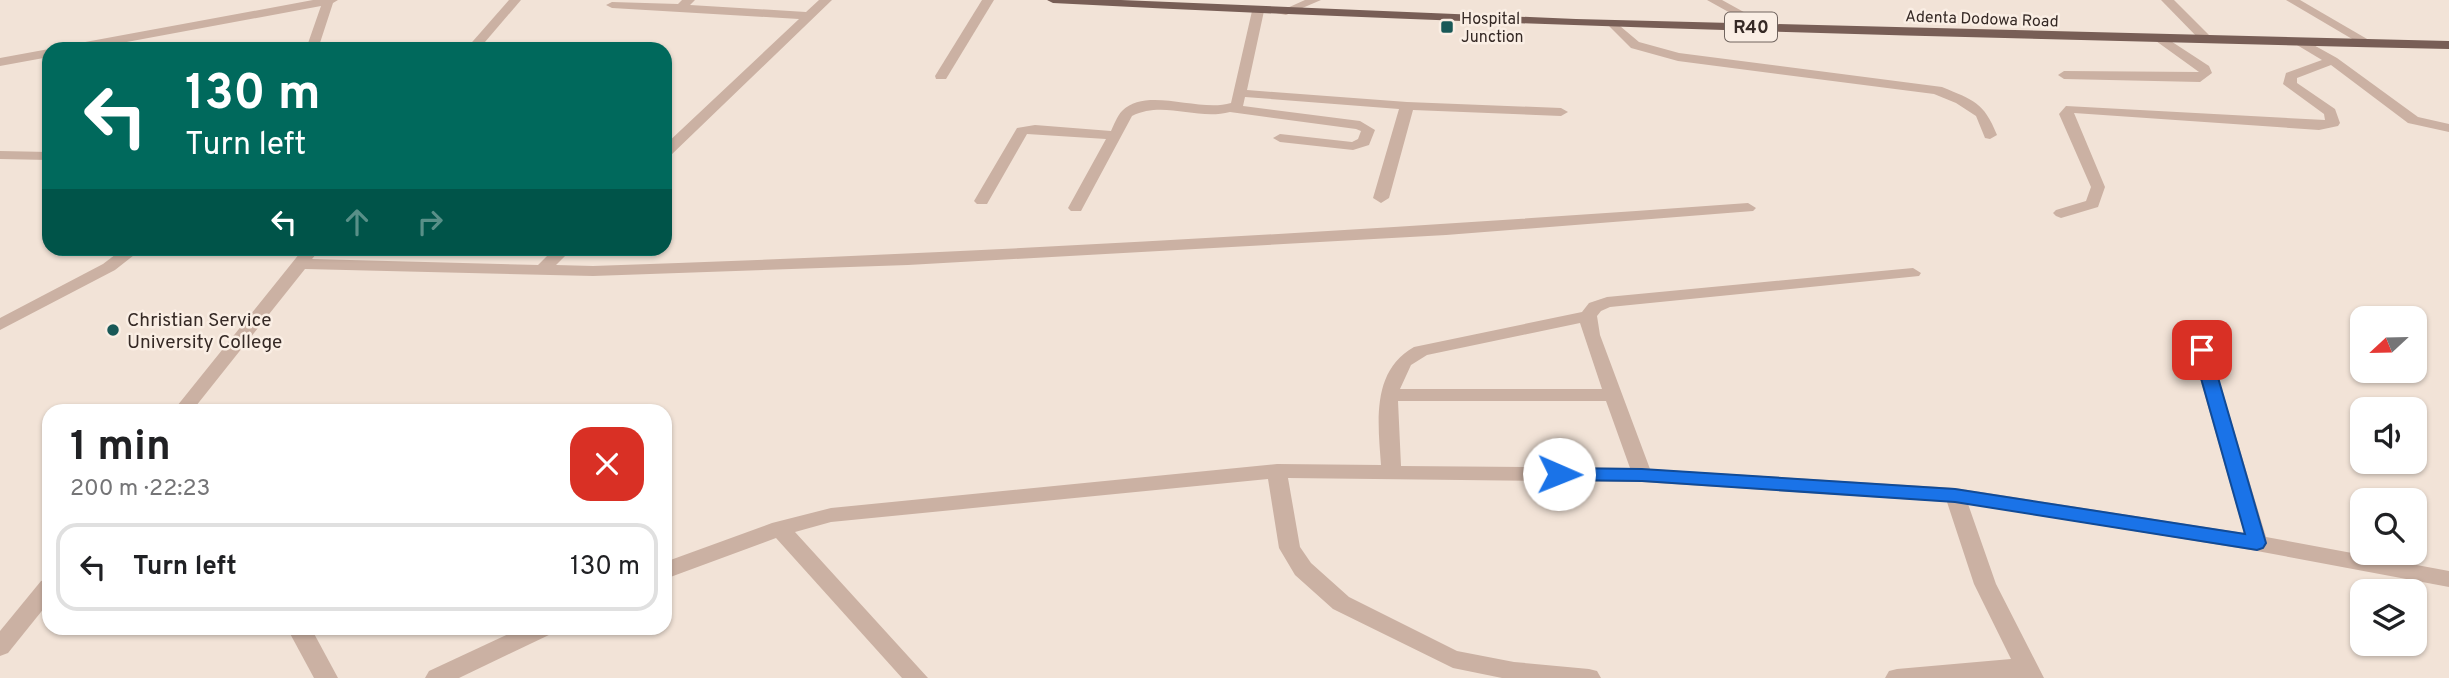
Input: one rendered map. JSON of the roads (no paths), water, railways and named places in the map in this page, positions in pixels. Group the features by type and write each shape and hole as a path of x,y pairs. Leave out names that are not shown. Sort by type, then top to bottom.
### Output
{"main road":[{"name":"Adenta Dodowa Road","path":"1053,0 1282,13 1614,25 2449,45"}],"street":[{"path":"106,42 330,0"},
{"path":"315,42 330,0"},
{"path":"478,42 515,0"},
{"path":"672,146 826,0"},
{"path":"941,76 988,0"},
{"path":"1282,13 1315,0"},
{"path":"1713,0 1765,27"},
{"path":"2167,0 2206,39"},
{"path":"2292,0 2368,43"},
{"path":"612,5 685,4 809,16"},
{"path":"1076,208 1128,113 1139,105 1154,103 1217,110 1237,105 1258,11"},
{"path":"1614,25 1635,45 1678,57 1937,90 1961,100 1982,114 1990,135"},
{"path":"2064,75 2200,78 2206,73 2160,38"},
{"path":"2301,41 2333,61 2413,120 2449,128"},
{"path":"0,62 42,54"},
{"path":"2061,213 2092,204 2098,187 2066,114 2071,108 2319,126 2333,123 2330,112 2290,84 2291,76 2333,61"},
{"path":"1239,93 1407,106 1560,111"},
{"path":"1381,198 1407,106"},
{"path":"1230,108 1360,125 1368,130 1364,142 1353,146 1280,138"},
{"path":"982,201 1022,131 1035,129 1115,135"},
{"path":"0,155 42,156"},
{"path":"300,264 593,271 908,260 1446,230 1748,208"},
{"path":"0,325 109,267 124,256"},
{"path":"187,404 306,256"},
{"path":"544,268 557,256"},
{"path":"1392,472 1387,407 1402,363 1417,352 1588,316 1595,307 1607,302 1913,273"},
{"path":"1588,316 1591,335 1642,475"},
{"path":"2202,350 2257,543"},
{"path":"1390,395 1613,395"},
{"path":"672,568 779,528 831,515 1277,471 1642,475 1955,495 2257,543 2449,579"},
{"path":"1277,471 1290,548 1303,569 1340,603 1453,659 1514,671 1589,678"},
{"path":"1896,678 2029,673 1985,584 1955,495"},
{"path":"779,528 916,678"},
{"path":"0,647 42,595"},
{"path":"303,635 326,678"},
{"path":"437,678 528,635"}],"place":[{"name":"Hospital Junction","path":"1447,27"},
{"name":"Christian Service University College","path":"113,330"}]}
